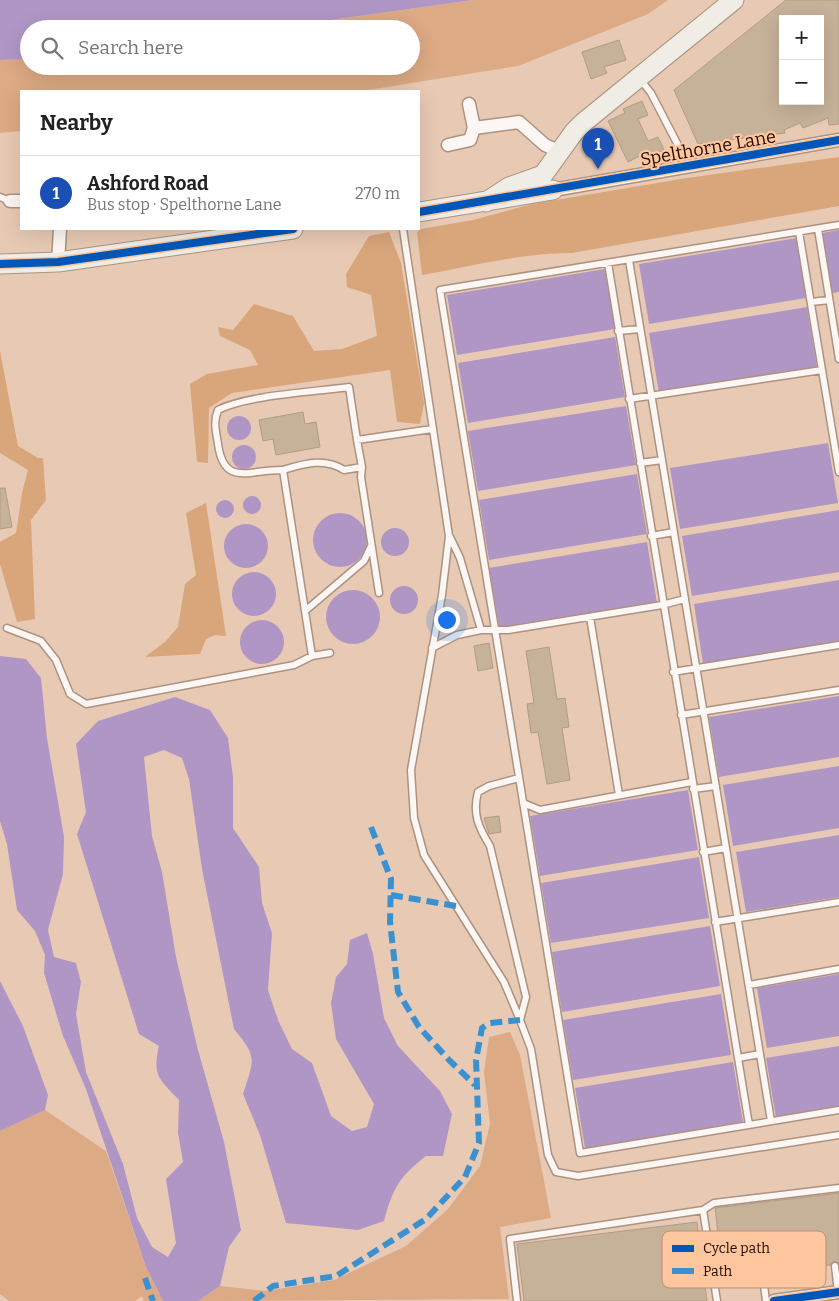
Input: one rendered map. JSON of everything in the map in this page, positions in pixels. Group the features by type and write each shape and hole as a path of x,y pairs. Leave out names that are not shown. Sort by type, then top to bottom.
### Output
{"street":[{"path":"486,202 509,187 543,175 574,132 638,77 734,0"},
{"path":"448,145 470,140 474,128 469,104"},
{"path":"474,128 520,122 545,145 561,152"},
{"name":"Spelthorne Lane","path":"553,190 839,140"},
{"path":"420,212 486,202 498,204 536,200 553,190 560,172 561,152"},
{"path":"58,262 60,230"},
{"path":"0,264 58,262 286,230"},
{"path":"774,1301 839,1292"}],"lane":[{"path":"638,77 651,93 679,147"},
{"path":"839,225 440,290 580,1153 839,1110"},
{"path":"818,229 839,359"},
{"path":"402,230 450,536 460,558 481,630"},
{"path":"799,232 822,370 836,437 839,472"},
{"path":"629,260 771,1121"},
{"path":"608,263 662,605 749,1125"},
{"path":"811,302 829,300"},
{"path":"618,331 640,328"},
{"path":"629,399 822,370"},
{"path":"362,468 344,470 336,464 309,462 283,470 265,470 241,474 228,470 220,462 214,420 218,410 228,404 349,387 362,468 361,477 379,593"},
{"path":"357,440 432,428"},
{"path":"640,463 662,460"},
{"path":"283,470 312,656"},
{"path":"651,536 674,532"},
{"path":"450,536 411,770 414,818 424,855 504,982 520,1020 532,1050 548,1155 556,1172 578,1176 839,1136"},
{"path":"305,611 364,561 372,542"},
{"path":"432,648 456,635 481,630 495,631 590,617 662,605 685,599"},
{"path":"590,617 620,795"},
{"path":"7,628 41,641 56,660 70,694 86,704 294,665 312,656 330,653"},
{"path":"674,672 839,645"},
{"path":"681,715 839,690"},
{"path":"519,778 489,786 478,792 475,804 478,825 490,846 526,997 520,1020"},
{"path":"523,803 540,810 692,782"},
{"path":"693,789 716,786"},
{"path":"703,852 726,848"},
{"path":"715,922 839,902"},
{"path":"749,985 839,969"},
{"path":"738,1058 760,1054"},
{"path":"517,1301 510,1239 703,1210 714,1204 839,1188"},
{"path":"703,1210 706,1231"},
{"path":"835,1266 839,1292"},
{"path":"715,1288 717,1301"},
{"path":"764,1288 766,1301"}],"shaded area":[{"path":"0,0 473,0 330,20 20,20 20,59 0,60"},
{"path":"473,0 668,0 648,14 518,66 368,90 20,90 20,131 0,133 0,60 20,59 20,75 420,75 420,20 330,20"},
{"path":"839,157 839,206 572,253 534,255 422,275 417,232 421,229 473,220 532,204 687,178"},
{"path":"839,230 839,292 832,293 822,233"},
{"path":"389,232 401,263 424,403 420,424 397,422 390,370 232,393 209,408 208,463 197,462 190,384 207,374 258,365 250,350 220,336 218,327 233,330 254,304 293,316 314,351 342,349 377,336 371,295 347,287 346,274 369,236"},
{"path":"797,238 806,298 649,324 639,264"},
{"path":"605,269 615,329 457,355 447,295"},
{"path":"807,307 817,367 659,393 649,333"},
{"path":"615,337 625,397 468,423 458,363"},
{"path":"0,351 18,446 38,458 43,458 46,500 31,520 35,619 17,622 0,564 0,542 16,533 22,493 28,470 0,453"},
{"path":"626,406 636,465 478,491 468,431"},
{"path":"239,416 248,419 251,428 248,437 239,440 230,437 227,428 230,419"},
{"path":"828,443 838,503 680,529 670,468"},
{"path":"244,445 253,448 256,457 253,466 244,469 235,466 232,457 235,448"},
{"path":"637,474 647,534 489,560 479,500"},
{"path":"248,496 256,496 261,501 259,512 248,514 243,509 243,501"},
{"path":"221,500 229,500 234,505 232,516 221,518 216,513 216,505"},
{"path":"206,503 226,636 215,635 206,639 200,654 145,657 166,641 178,627 185,584 196,575 186,513"},
{"path":"839,510 839,572 692,596 682,536"},
{"path":"340,513 350,515 359,521 365,530 367,540 365,550 359,559 350,565 340,567 330,565 321,559 315,550 313,540 315,530 321,521 330,515"},
{"path":"246,524 258,528 264,534 268,546 264,558 258,564 246,568 234,564 228,558 224,546 228,534 234,528"},
{"path":"395,528 405,532 409,542 405,552 395,556 385,552 381,542 385,532"},
{"path":"647,542 657,603 499,628 489,568"},
{"path":"254,572 266,576 272,582 276,594 272,606 266,612 254,616 242,612 236,606 232,594 236,582 242,576"},
{"path":"839,580 839,642 703,664 694,604"},
{"path":"404,586 414,590 418,600 414,610 404,614 394,610 390,600 394,590"},
{"path":"353,590 363,592 372,598 378,607 380,617 378,627 372,636 363,642 353,644 343,642 334,636 328,627 326,617 328,607 334,598 343,592"},
{"path":"262,620 274,624 280,630 284,642 280,654 274,660 262,664 250,660 244,654 240,642 244,630 250,624"},
{"path":"0,656 26,659 41,678 47,738 64,837 63,874 48,930 54,957 76,963 81,982 76,1014 86,1072 123,1164 137,1218 152,1247 168,1257 176,1243 166,1179 183,1162 178,1133 179,1100 162,1082 157,1071 156,1064 159,1046 139,1034 77,834 86,812 76,744 98,721 175,697 210,710 228,738 233,777 233,828 259,867 262,903 272,933 268,990 278,1020 292,1049 312,1063 331,1116 352,1131 367,1127 374,1104 336,1039 331,1003 336,977 347,964 350,940 367,933 373,954 384,1018 398,1046 440,1091 452,1114 443,1156 426,1156 409,1170 394,1191 384,1221 358,1230 286,1223 260,1135 243,1094 250,1073 252,1059 247,1046 234,1029 202,869 189,779 182,758 164,750 144,757 152,836 162,872 176,957 198,1050 224,1142 241,1230 229,1247 220,1286 198,1301 163,1301 146,1267 86,1089 63,1036 44,973 45,955 35,931 17,910 7,844 0,821"},
{"path":"839,696 839,757 719,777 709,717"},
{"path":"839,766 839,828 733,846 723,785"},
{"path":"688,790 698,850 540,876 530,816"},
{"path":"839,835 839,897 746,912 736,852"},
{"path":"699,857 709,918 551,943 541,883"},
{"path":"710,926 720,986 562,1012 552,952"},
{"path":"839,974 839,1036 767,1048 757,988"},
{"path":"0,981 23,1026 48,1095 45,1110 0,1131"},
{"path":"721,994 731,1055 573,1080 563,1020"},
{"path":"510,1032 520,1055 551,1218 500,1227 509,1299 198,1301 220,1286 265,1291 334,1280 406,1246 448,1209 480,1166 490,1124 484,1072 489,1037"},
{"path":"839,1046 839,1108 776,1118 766,1058"},
{"path":"733,1062 743,1122 585,1148 575,1088"},
{"path":"45,1110 106,1151 146,1267 163,1301 144,1301 142,1296 135,1301 9,1301 0,1294 0,1131"}],"building":[{"path":"786,0 839,0 839,124 829,125 828,118 803,128 800,123 784,130 785,133 698,144 674,90"},
{"path":"619,40 626,60 604,67 607,73 591,79 582,52"},
{"path":"642,101 648,115 638,119 648,141 658,137 664,150 646,158 644,154 628,162 608,121 625,113 623,109"},
{"path":"303,412 305,424 316,422 320,447 276,455 273,439 263,441 259,420"},
{"path":"0,488 5,488 12,527 0,529"},
{"path":"489,643 493,668 478,671 474,646"},
{"path":"549,647 557,699 565,698 569,727 562,728 570,780 547,784 538,732 531,733 527,704 534,703 526,651"},
{"path":"499,816 501,832 489,834 484,818"},
{"path":"839,1193 839,1263 834,1261 830,1265 826,1265 826,1231 718,1231 715,1208"},
{"path":"697,1222 698,1231 662,1231 662,1288 705,1288 707,1301 524,1301 517,1244"}],"marked path":[{"path":"371,827 391,879 390,922 398,992 419,1027 475,1085"},
{"path":"391,895 456,906"},
{"path":"254,1301 273,1286 336,1276 426,1219 465,1177 479,1143 476,1060 482,1028 490,1023 520,1020"},
{"path":"145,1278 153,1301"}],"cycle path":[{"path":"420,212 839,140"},
{"path":"0,264 58,262 286,230"},
{"path":"774,1301 839,1292"}],"place":[{"name":"Ashford Road","path":"598,169"}]}
